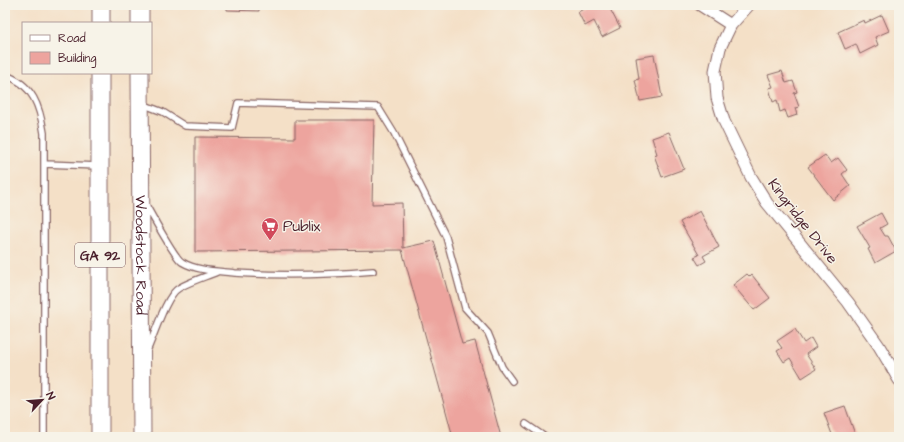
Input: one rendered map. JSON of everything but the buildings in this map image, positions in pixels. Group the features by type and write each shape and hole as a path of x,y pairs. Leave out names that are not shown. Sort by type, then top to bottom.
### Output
{"main road":[{"path":"101,5 101,22"},
{"path":"140,5 140,22"},
{"name":"GA 92","path":"100,74 100,437"},
{"name":"Woodstock Road","path":"140,74 142,437"}],"street":[{"path":"700,5 732,25"},
{"name":"Kingridge Drive","path":"749,5 732,25 720,48 715,71 717,98 724,121 751,177 767,203 848,302 879,346 899,380"}],"lane":[{"path":"5,75 14,78 32,94 41,112 44,133 44,437"},
{"path":"140,104 163,112 185,126 232,128 238,103 378,107 394,133 446,237 465,308 488,332 502,367 512,381"},
{"path":"44,164 100,166"},
{"path":"141,196 180,262 196,268 255,274 331,275 373,271"},
{"path":"142,362 156,332 163,308 178,288 218,271"},
{"path":"526,424 545,437"}],"place":[{"name":"Publix","path":"270,241"}]}
